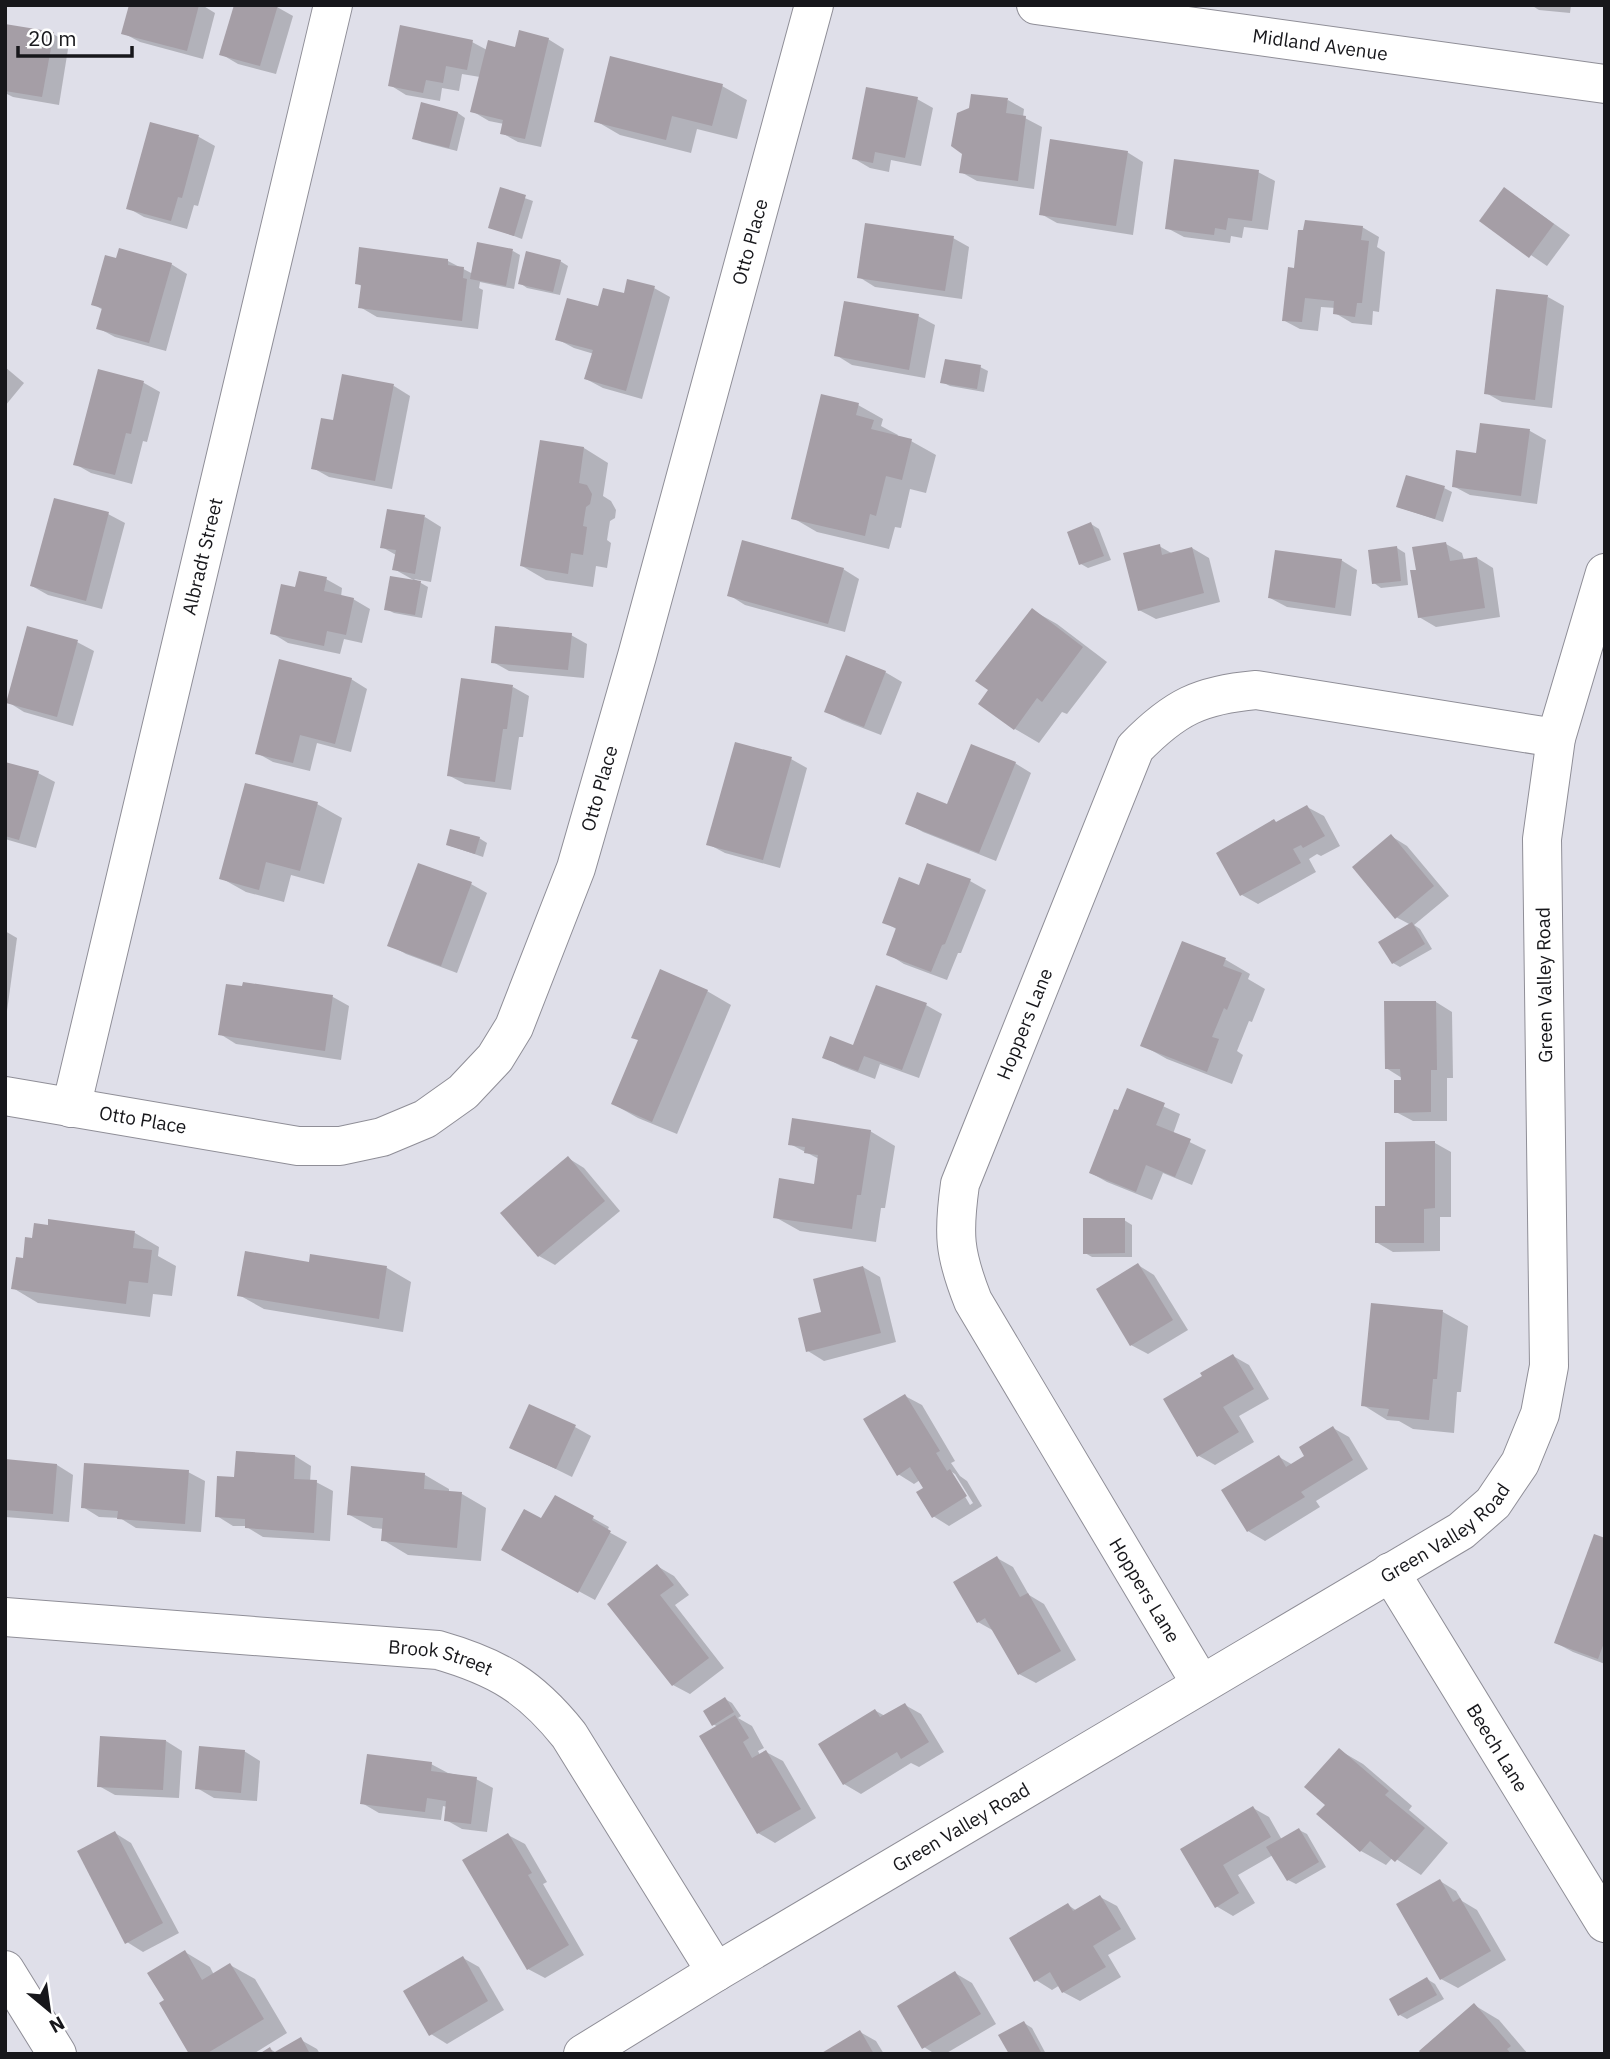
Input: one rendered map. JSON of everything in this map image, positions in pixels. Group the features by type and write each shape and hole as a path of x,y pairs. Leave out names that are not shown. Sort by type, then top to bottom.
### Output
{"street":[{"name":"Albradt Street","path":"71,1108 333,5"},
{"name":"Otto Place","path":"5,1096 298,1146 340,1146 382,1137 425,1119 463,1092 495,1058 514,1027 576,868 637,656 814,5"},
{"name":"Midland Avenue","path":"1036,5 1605,84"},
{"name":"Green Valley Road","path":"583,2054 716,1972 1461,1531 1493,1503 1520,1463 1541,1414 1549,1366 1542,839 1556,738 1605,573"},
{"name":"Hoppers Lane","path":"1201,1684 973,1301 959,1266 954,1225 961,1184 1135,748 1159,723 1187,705 1223,693 1256,691 1556,738"},
{"name":"Beech Lane","path":"1390,1572 1605,1923"},
{"name":"Brook Street","path":"5,1617 438,1650 475,1660 515,1681 550,1711 569,1735 716,1972"},
{"path":"5,1970 57,2054"}],"building":[{"path":"129,5 199,5 187,51 121,34"},
{"path":"234,5 278,5 260,66 219,55"},
{"path":"5,24 54,32 42,97 5,91"},
{"path":"400,25 473,40 467,70 446,66 443,83 426,80 423,93 388,86"},
{"path":"519,30 549,38 525,139 500,134 503,120 470,112 488,40 515,47"},
{"path":"610,56 723,84 712,126 672,116 666,140 594,122"},
{"path":"866,87 918,97 905,158 875,152 873,163 852,159"},
{"path":"971,94 1008,98 1006,113 1026,116 1018,181 959,173 962,154 951,146 957,113 969,108"},
{"path":"421,102 458,112 449,148 412,139"},
{"path":"150,122 199,135 182,198 178,197 171,221 126,209"},
{"path":"1050,139 1128,151 1116,226 1039,215"},
{"path":"1174,159 1259,170 1252,221 1228,218 1226,230 1215,228 1214,235 1165,229"},
{"path":"500,187 526,195 514,236 488,228"},
{"path":"1504,187 1554,224 1529,258 1479,221"},
{"path":"1305,220 1363,226 1361,240 1369,241 1362,303 1357,303 1355,317 1333,314 1334,301 1305,298 1302,322 1282,321 1288,267 1294,268 1298,230 1303,230"},
{"path":"865,223 954,236 945,291 857,278"},
{"path":"477,242 513,249 506,286 470,279"},
{"path":"359,247 448,259 448,265 464,267 463,278 467,279 462,321 358,308 361,285 355,284"},
{"path":"119,248 172,263 149,343 96,329 102,308 91,305 105,255 116,258"},
{"path":"526,251 561,260 553,292 518,284"},
{"path":"627,279 655,286 626,391 584,379 593,350 555,340 567,298 598,306 603,288 624,293"},
{"path":"1496,289 1548,295 1535,400 1484,394"},
{"path":"844,301 919,314 909,370 834,356"},
{"path":"945,359 981,365 977,389 940,383"},
{"path":"98,369 144,381 131,434 126,433 115,475 73,465"},
{"path":"342,374 394,384 375,481 311,469 321,418 333,420"},
{"path":"821,394 859,403 856,415 874,420 871,429 912,439 902,480 886,476 876,516 870,514 865,536 791,519"},
{"path":"1480,423 1530,429 1521,496 1452,487 1456,450 1476,453"},
{"path":"540,440 584,447 579,483 587,485 592,494 590,504 586,507 583,526 587,527 583,555 571,553 568,574 520,566"},
{"path":"1406,475 1445,486 1435,519 1396,507"},
{"path":"54,498 109,512 86,601 30,586"},
{"path":"387,509 425,515 415,574 392,570 396,550 380,548"},
{"path":"1091,522 1104,556 1079,565 1067,532"},
{"path":"742,540 844,568 828,624 727,596"},
{"path":"1446,542 1450,561 1477,557 1485,608 1418,618 1410,570 1416,570 1412,547"},
{"path":"1160,544 1162,555 1192,547 1204,593 1138,611 1123,553"},
{"path":"1397,546 1401,581 1372,584 1368,550"},
{"path":"1275,550 1342,559 1335,608 1268,598"},
{"path":"299,571 327,577 324,591 354,598 346,635 327,631 324,646 270,634 281,584 295,587"},
{"path":"390,576 421,581 415,615 384,610"},
{"path":"1032,608 1083,647 1042,702 1037,698 1014,730 978,704 988,690 975,681"},
{"path":"27,626 78,640 57,717 6,703"},
{"path":"495,626 572,633 568,670 491,663"},
{"path":"846,655 886,671 864,727 824,712"},
{"path":"279,659 352,678 335,744 300,735 293,763 255,754"},
{"path":"461,678 513,685 507,729 503,729 495,782 447,776"},
{"path":"735,742 792,757 763,860 706,845"},
{"path":"971,744 1016,762 979,853 905,824 917,792 947,804"},
{"path":"5,762 39,771 19,840 5,836"},
{"path":"245,783 318,802 300,871 266,862 259,890 219,879"},
{"path":"1307,805 1325,836 1303,848 1301,845 1293,849 1301,863 1240,896 1216,853 1274,819 1276,822"},
{"path":"450,829 480,837 475,854 446,845"},
{"path":"1391,834 1434,886 1395,919 1352,867"},
{"path":"418,863 472,882 441,966 387,946"},
{"path":"927,863 971,879 931,972 886,955 896,928 882,923 899,877 919,885"},
{"path":"1412,922 1425,944 1392,964 1378,942"},
{"path":"1182,941 1226,958 1223,966 1242,973 1227,1010 1224,1008 1212,1037 1219,1039 1207,1072 1140,1046"},
{"path":"660,969 708,990 652,1122 611,1104 638,1040 631,1038"},
{"path":"243,982 333,995 325,1051 218,1035 226,984 242,986"},
{"path":"876,985 927,1003 902,1070 864,1056 858,1071 822,1058 830,1036 853,1045"},
{"path":"1384,1001 1436,1001 1437,1070 1431,1070 1431,1112 1394,1113 1394,1080 1401,1080 1400,1069 1385,1069"},
{"path":"1127,1088 1165,1103 1156,1125 1191,1139 1175,1177 1146,1165 1136,1192 1089,1173 1114,1109 1118,1110"},
{"path":"792,1118 871,1130 861,1195 857,1195 852,1229 773,1218 779,1178 814,1184 818,1155 804,1153 805,1147 788,1145"},
{"path":"1435,1141 1435,1208 1424,1209 1424,1243 1375,1243 1375,1206 1385,1206 1385,1142"},
{"path":"568,1156 605,1201 538,1257 500,1213"},
{"path":"1083,1218 1125,1218 1125,1253 1083,1254"},
{"path":"48,1219 135,1231 133,1248 152,1250 148,1283 129,1281 126,1304 11,1289 16,1257 23,1258 25,1237 32,1238 34,1223 48,1225"},
{"path":"245,1251 309,1262 310,1254 387,1266 379,1319 237,1296"},
{"path":"1138,1263 1173,1320 1130,1346 1096,1289"},
{"path":"863,1266 881,1333 806,1352 798,1318 821,1312 813,1279"},
{"path":"1371,1303 1443,1310 1437,1379 1433,1379 1429,1420 1387,1416 1389,1409 1361,1406"},
{"path":"1233,1354 1254,1389 1223,1407 1239,1432 1197,1457 1163,1399"},
{"path":"905,1394 940,1451 936,1453 967,1496 932,1518 916,1492 923,1488 910,1467 897,1476 863,1419"},
{"path":"529,1404 576,1425 556,1469 509,1448"},
{"path":"1333,1426 1353,1460 1301,1492 1305,1497 1247,1532 1221,1490 1279,1455 1286,1467 1304,1456 1299,1447"},
{"path":"236,1451 295,1455 294,1479 317,1480 314,1533 245,1528 245,1519 215,1517 217,1476 234,1477"},
{"path":"5,1459 57,1464 53,1514 5,1510"},
{"path":"84,1463 189,1470 185,1524 117,1519 118,1511 81,1508"},
{"path":"351,1466 425,1473 424,1489 462,1492 457,1548 381,1541 383,1518 347,1515"},
{"path":"555,1495 594,1516 592,1520 611,1531 578,1593 501,1550 524,1509 541,1518"},
{"path":"1594,1534 1605,1538 1605,1640 1598,1659 1554,1643"},
{"path":"997,1556 1020,1597 1028,1593 1061,1651 1018,1675 985,1618 977,1623 953,1582"},
{"path":"657,1564 674,1585 660,1595 709,1658 672,1686 607,1604"},
{"path":"725,1697 734,1712 712,1726 703,1711"},
{"path":"905,1703 929,1742 901,1759 897,1752 843,1785 818,1744 875,1709 880,1717"},
{"path":"735,1715 749,1738 743,1742 752,1758 766,1750 801,1809 757,1834 699,1736"},
{"path":"100,1736 166,1740 163,1790 97,1787"},
{"path":"199,1746 245,1750 241,1793 195,1789"},
{"path":"1339,1748 1389,1791 1385,1795 1425,1828 1395,1862 1370,1841 1360,1852 1316,1814 1325,1805 1304,1787"},
{"path":"367,1754 432,1762 431,1771 477,1777 471,1824 444,1821 446,1801 427,1798 425,1812 360,1804"},
{"path":"1253,1806 1271,1837 1223,1865 1239,1893 1215,1908 1180,1849"},
{"path":"1299,1828 1319,1862 1287,1881 1266,1847"},
{"path":"115,1831 163,1923 125,1944 77,1851"},
{"path":"508,1833 532,1873 528,1875 569,1945 527,1970 462,1860"},
{"path":"1440,1879 1453,1902 1460,1898 1491,1951 1440,1980 1396,1904"},
{"path":"1100,1895 1121,1929 1093,1946 1106,1967 1062,1993 1050,1972 1034,1982 1009,1938 1068,1903 1073,1911"},
{"path":"185,1950 202,1980 230,1963 264,2019 206,2054 189,2054 159,2003 164,2000 147,1973"},
{"path":"463,1956 488,2001 429,2036 403,1991"},
{"path":"955,1971 981,2014 922,2049 897,2006"},
{"path":"1427,1977 1437,1995 1398,2016 1389,1999"},
{"path":"1474,2003 1511,2046 1507,2049 1511,2054 1421,2054 1419,2051"},
{"path":"1024,2021 1042,2054 1009,2054 998,2035"},
{"path":"860,2030 874,2054 820,2054"},
{"path":"301,2037 310,2054 259,2054 270,2047 273,2053"}]}
